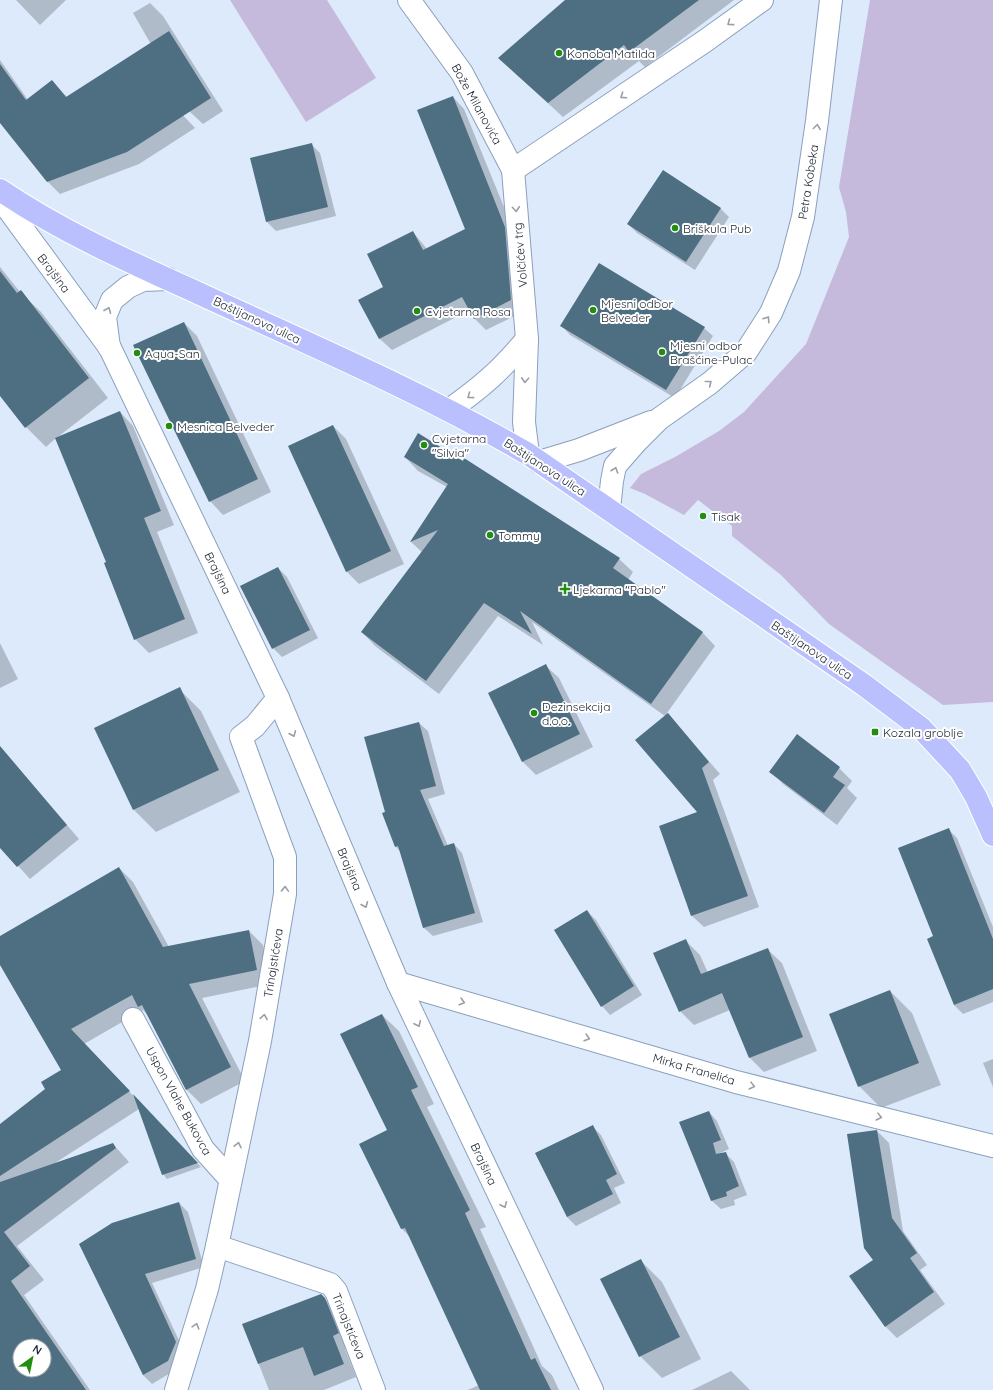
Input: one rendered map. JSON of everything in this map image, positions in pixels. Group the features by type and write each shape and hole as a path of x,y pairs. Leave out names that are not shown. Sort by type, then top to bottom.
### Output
{"main road":[{"name":"Baštijanova ulica","path":"0,190 31,211 85,240 449,410 534,458 864,685 921,728 960,770 976,797 993,835"}],"street":[{"name":"Bože Milanovića","path":"409,0 462,73 513,170"},
{"path":"513,170 705,41 762,0"},
{"name":"Petra Kobeka","path":"659,419 710,383 746,352 771,313 789,271 803,217 818,121 831,0"},
{"name":"Volčićev trg","path":"513,170 527,339 524,422 534,458"},
{"name":"Brajšina","path":"0,198 110,348 278,698 398,983 592,1390"},
{"name":"Brajšina","path":"110,348 105,317 112,300 128,287 143,280 168,279"},
{"path":"449,410 489,381 503,368 527,339"},
{"path":"534,458 579,450 659,419"},
{"path":"609,509 615,466 659,419"},
{"name":"Trinajstićeva","path":"176,1390 207,1289 217,1246 260,1041 285,894 285,857 241,737 255,726 278,698"},
{"name":"Mirka Franelića","path":"398,983 736,1082 993,1146"},
{"name":"Uspon Vlahe Bukovca","path":"133,1019 203,1149 230,1179"},
{"name":"Trinajstićeva","path":"217,1246 330,1284 336,1291 374,1390"}],"shaded area":[{"path":"230,0 327,0 376,78 306,122"},
{"path":"870,0 993,0 993,702 943,705 829,624 781,575 732,536 732,526 698,500 684,515 645,494 630,488 641,474 675,457 719,431 744,412 806,344 849,237 846,212 839,187"}],"building":[{"name":"Konoba Matilda","path":"565,0 699,0 629,52 624,45 548,103 498,58"},
{"path":"169,31 211,98 127,152 47,182 0,123 0,64 26,100 52,80 66,97"},
{"path":"453,96 505,227 511,300 474,319 462,297 379,339 358,300 383,287 367,254 413,231 423,250 465,229 417,110"},
{"path":"312,143 328,207 266,222 250,158"},
{"path":"663,170 721,208 686,262 627,224"},
{"path":"599,263 705,327 666,390 560,326"},
{"path":"0,271 17,293 21,290 89,378 25,428 0,396"},
{"path":"184,322 258,479 209,502 133,345"},
{"path":"120,411 161,511 144,518 185,619 134,640 104,563 106,562 55,438"},
{"path":"333,425 391,551 346,572 288,446"},
{"path":"418,433 463,461 464,458 620,558 613,568 703,632 651,704 520,611 532,634 484,603 426,681 361,632 438,530 410,542 448,484 404,457"},
{"path":"278,567 310,630 272,649 240,586"},
{"name":"Dezinsekcija d.o.o.","path":"546,664 580,734 522,762 488,693"},
{"path":"180,687 219,770 133,810 94,728"},
{"path":"668,713 709,762 702,768 748,896 691,916 659,826 697,812 635,740"},
{"path":"419,722 436,786 420,790 444,846 454,843 475,913 423,928 398,846 395,847 382,813 385,812 364,737"},
{"path":"797,734 840,767 833,777 845,785 824,813 769,772"},
{"path":"0,746 67,825 17,867 0,848"},
{"path":"949,828 993,939 993,989 954,1005 927,939 933,936 898,848"},
{"path":"119,867 163,947 249,930 257,970 189,984 231,1067 186,1090 142,1005 138,1007 132,995 71,1029 130,1091 0,1176 0,1124 45,1089 41,1082 61,1070 0,965 0,936"},
{"path":"587,910 634,986 601,1007 554,930"},
{"path":"686,939 701,974 768,948 803,1037 749,1058 722,993 679,1012 653,953"},
{"path":"890,990 919,1063 858,1087 829,1014"},
{"path":"382,1014 418,1087 411,1090 470,1210 465,1213 531,1360 535,1358 551,1390 480,1390 405,1228 401,1229 359,1144 387,1130 340,1034"},
{"path":"133,1094 198,1163 162,1175"},
{"path":"709,1111 721,1140 713,1143 716,1154 726,1152 739,1186 726,1192 727,1196 711,1201 679,1122"},
{"path":"593,1125 617,1174 606,1180 613,1194 567,1217 535,1153"},
{"path":"877,1130 892,1218 917,1253 910,1258 934,1292 885,1327 849,1276 873,1260 864,1248 847,1134"},
{"path":"113,1143 116,1148 4,1232 30,1266 11,1281 50,1338 12,1338 12,1378 52,1378 52,1341 86,1390 0,1390 0,1182"},
{"path":"179,1202 196,1259 145,1274 176,1342 168,1361 143,1375 79,1244 112,1223"},
{"path":"641,1259 680,1337 639,1357 600,1279"},
{"path":"321,1294 325,1298 339,1333 333,1336 344,1364 314,1376 303,1347 258,1364 242,1324"}],"place":[{"name":"Konoba Matilda","path":"559,53"},
{"name":"Briškula Pub","path":"675,228"},
{"name":"Mjesni odbor Belveder","path":"593,310"},
{"name":"Cvjetarna Rosa","path":"417,311"},
{"name":"Mjesni odbor Brašćine-Pulac","path":"662,352"},
{"name":"Aqua-San","path":"137,353"},
{"name":"Mesnica Belveder","path":"169,426"},
{"name":"Cvjetarna \"Silvia\"","path":"424,445"},
{"name":"Tisak","path":"703,516"},
{"name":"Tommy","path":"490,535"},
{"name":"Ljekarna \"Pablo\"","path":"565,589"},
{"name":"Dezinsekcija d.o.o.","path":"534,713"},
{"name":"Kozala groblje","path":"875,732"}]}
